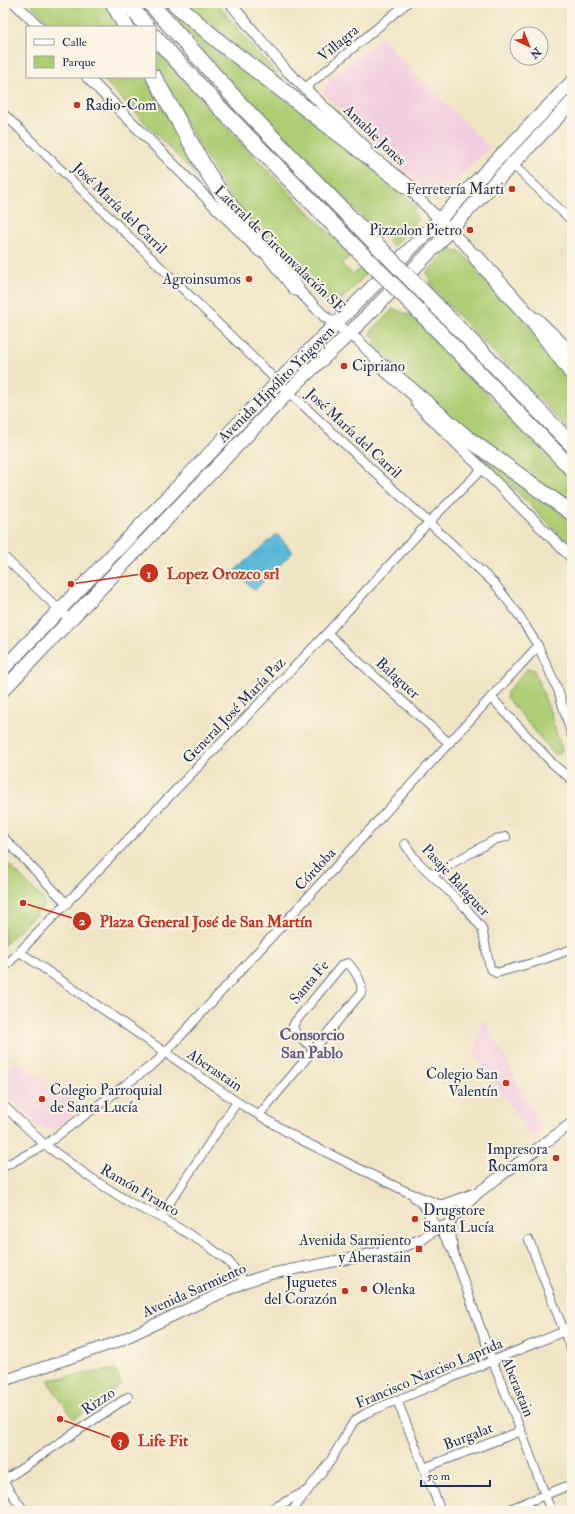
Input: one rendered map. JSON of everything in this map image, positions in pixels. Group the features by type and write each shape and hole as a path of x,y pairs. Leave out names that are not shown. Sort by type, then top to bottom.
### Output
{"highway":[{"path":"113,3 125,26"},
{"path":"128,3 146,26"},
{"path":"150,3 236,100 572,445"},
{"path":"174,3 222,44 408,187"},
{"path":"156,38 220,108 572,469"},
{"path":"155,78 206,170 224,198 296,288"},
{"path":"476,257 532,320 572,374"},
{"path":"385,368 466,438 572,513"}],"main road":[{"name":"Avenida Hipólito Yrigoyen","path":"3,669 278,382 440,219 572,82"},
{"name":"Avenida Hipólito Yrigoyen","path":"3,690 289,392 438,244 450,229 572,102"}],"street":[{"path":"15,3 38,26"},
{"name":"Amable Jones","path":"231,3 279,62 304,88 408,187 572,352"},
{"name":"Villagra","path":"304,88 407,3"},
{"name":"Lateral de Circunvalación SE","path":"88,78 324,316 359,341 409,395 572,558"},
{"name":"José María del Carril","path":"3,113 278,382 495,584 518,614 538,646 558,690 572,736"},
{"path":"502,154 572,221"},
{"name":"General José María Paz","path":"3,969 327,633 429,522 482,468"},
{"path":"3,556 70,620"},
{"name":"Balaguer","path":"327,633 449,743"},
{"name":"Córdoba","path":"3,1167 45,1145 156,1062 538,646"},
{"path":"492,697 553,764 572,780"},
{"path":"3,837 67,904"},
{"path":"433,874 496,839 506,837"},
{"name":"Pasaje Balaguer","path":"405,844 416,860 433,874 465,906 482,928 490,968 496,973 539,961 572,949"},
{"name":"Aberastain","path":"20,952 237,1102 297,1138 406,1191 442,1205"},
{"name":"Santa Fe","path":"260,1115 361,993 363,988 348,964 342,964 293,1026 296,1034 314,1049"},
{"path":"160,1217 237,1102"},
{"name":"Ramón Franco","path":"3,1105 45,1145 91,1178 132,1204 160,1217 207,1245 228,1261 245,1282"},
{"path":"480,1192 438,1205 432,1209 430,1218 438,1227 445,1226 480,1192 572,1123"},
{"name":"Aberastain","path":"406,1191 422,1204 430,1218"},
{"path":"442,1205 450,1210 451,1220"},
{"name":"Avenida Sarmiento","path":"404,1246 424,1230 430,1218"},
{"name":"Aberastain","path":"451,1220 453,1250"},
{"name":"Aberastain","path":"438,1227 453,1250 492,1360 551,1511"},
{"name":"Avenida Sarmiento","path":"3,1382 117,1342 245,1282 270,1274 381,1253 421,1240 438,1227"},
{"path":"529,1240 572,1352"},
{"name":"Francisco Narciso Laprida","path":"292,1511 331,1460 354,1421 366,1413 572,1328"},
{"name":"Rizzo","path":"3,1481 128,1397"},
{"path":"397,1400 441,1511"},
{"name":"Burgalat","path":"424,1468 521,1431"},
{"path":"3,1481 24,1511"},
{"path":"505,1511 572,1484"},
{"path":"268,1511 307,1491"}],"shaded area":[{"path":"382,37 410,69 489,147 441,196 433,197 324,93 324,85"},
{"name":"Colegio San Valentín","path":"484,1020 543,1130 532,1138 474,1054 482,1022"},
{"name":"Colegio Parroquial de Santa Lucía","path":"15,1060 83,1107 52,1129 42,1128 3,1092 3,1072"}],"green space":[{"path":"30,3 105,3 118,26 52,26"},
{"path":"161,3 169,3 362,158 417,208 413,212 419,219 393,246 387,241 391,236 392,231 385,223 376,231 266,119"},
{"path":"183,3 217,3 244,37 284,81 281,83"},
{"path":"156,49 241,143 351,255 342,264 353,275 361,268 367,273 338,303 335,304 330,300 327,303 242,217 156,74"},
{"path":"102,78 147,78 168,118 209,187 208,188"},
{"path":"450,249 453,249 457,253 459,250 513,305 572,380 572,433 434,291 427,272"},
{"path":"393,309 411,315 572,481 572,510 417,391 373,344 377,341 371,334 371,331"},
{"path":"467,445 572,521 572,548 518,493"},
{"path":"528,668 534,670 554,722 553,723 562,750 559,754 554,754 507,698 507,692"},
{"path":"3,859 44,900 44,906 3,946"},
{"path":"115,1369 122,1384 74,1419 51,1386 49,1380"}],"water":[{"path":"277,534 293,552 254,591 235,570"}],"place":[{"name":"Radio-Com","path":"77,105"},
{"name":"Ferretería Marti","path":"512,189"},
{"name":"Pizzolon Pietro","path":"470,230"},
{"name":"Agroinsumos","path":"249,279"},
{"name":"Cipriano","path":"344,366"},
{"name":"Lopez Orozco srl","path":"71,584"},
{"name":"Plaza General José de San Martín","path":"23,903"},
{"name":"Colegio San Valentín","path":"506,1083"},
{"name":"Colegio Parroquial de Santa Lucía","path":"42,1099"},
{"name":"Impresora Rocamora","path":"556,1158"},
{"name":"Drugstore Santa Lucía","path":"415,1219"},
{"name":"Avenida Sarmiento y Aberastain","path":"419,1249"},
{"name":"Olenka","path":"364,1289"},
{"name":"Juguetes del Corazón","path":"345,1291"},
{"name":"Life Fit","path":"60,1419"}],"district":[{"name":"Consorcio San Pablo","path":"312,1043"}]}
